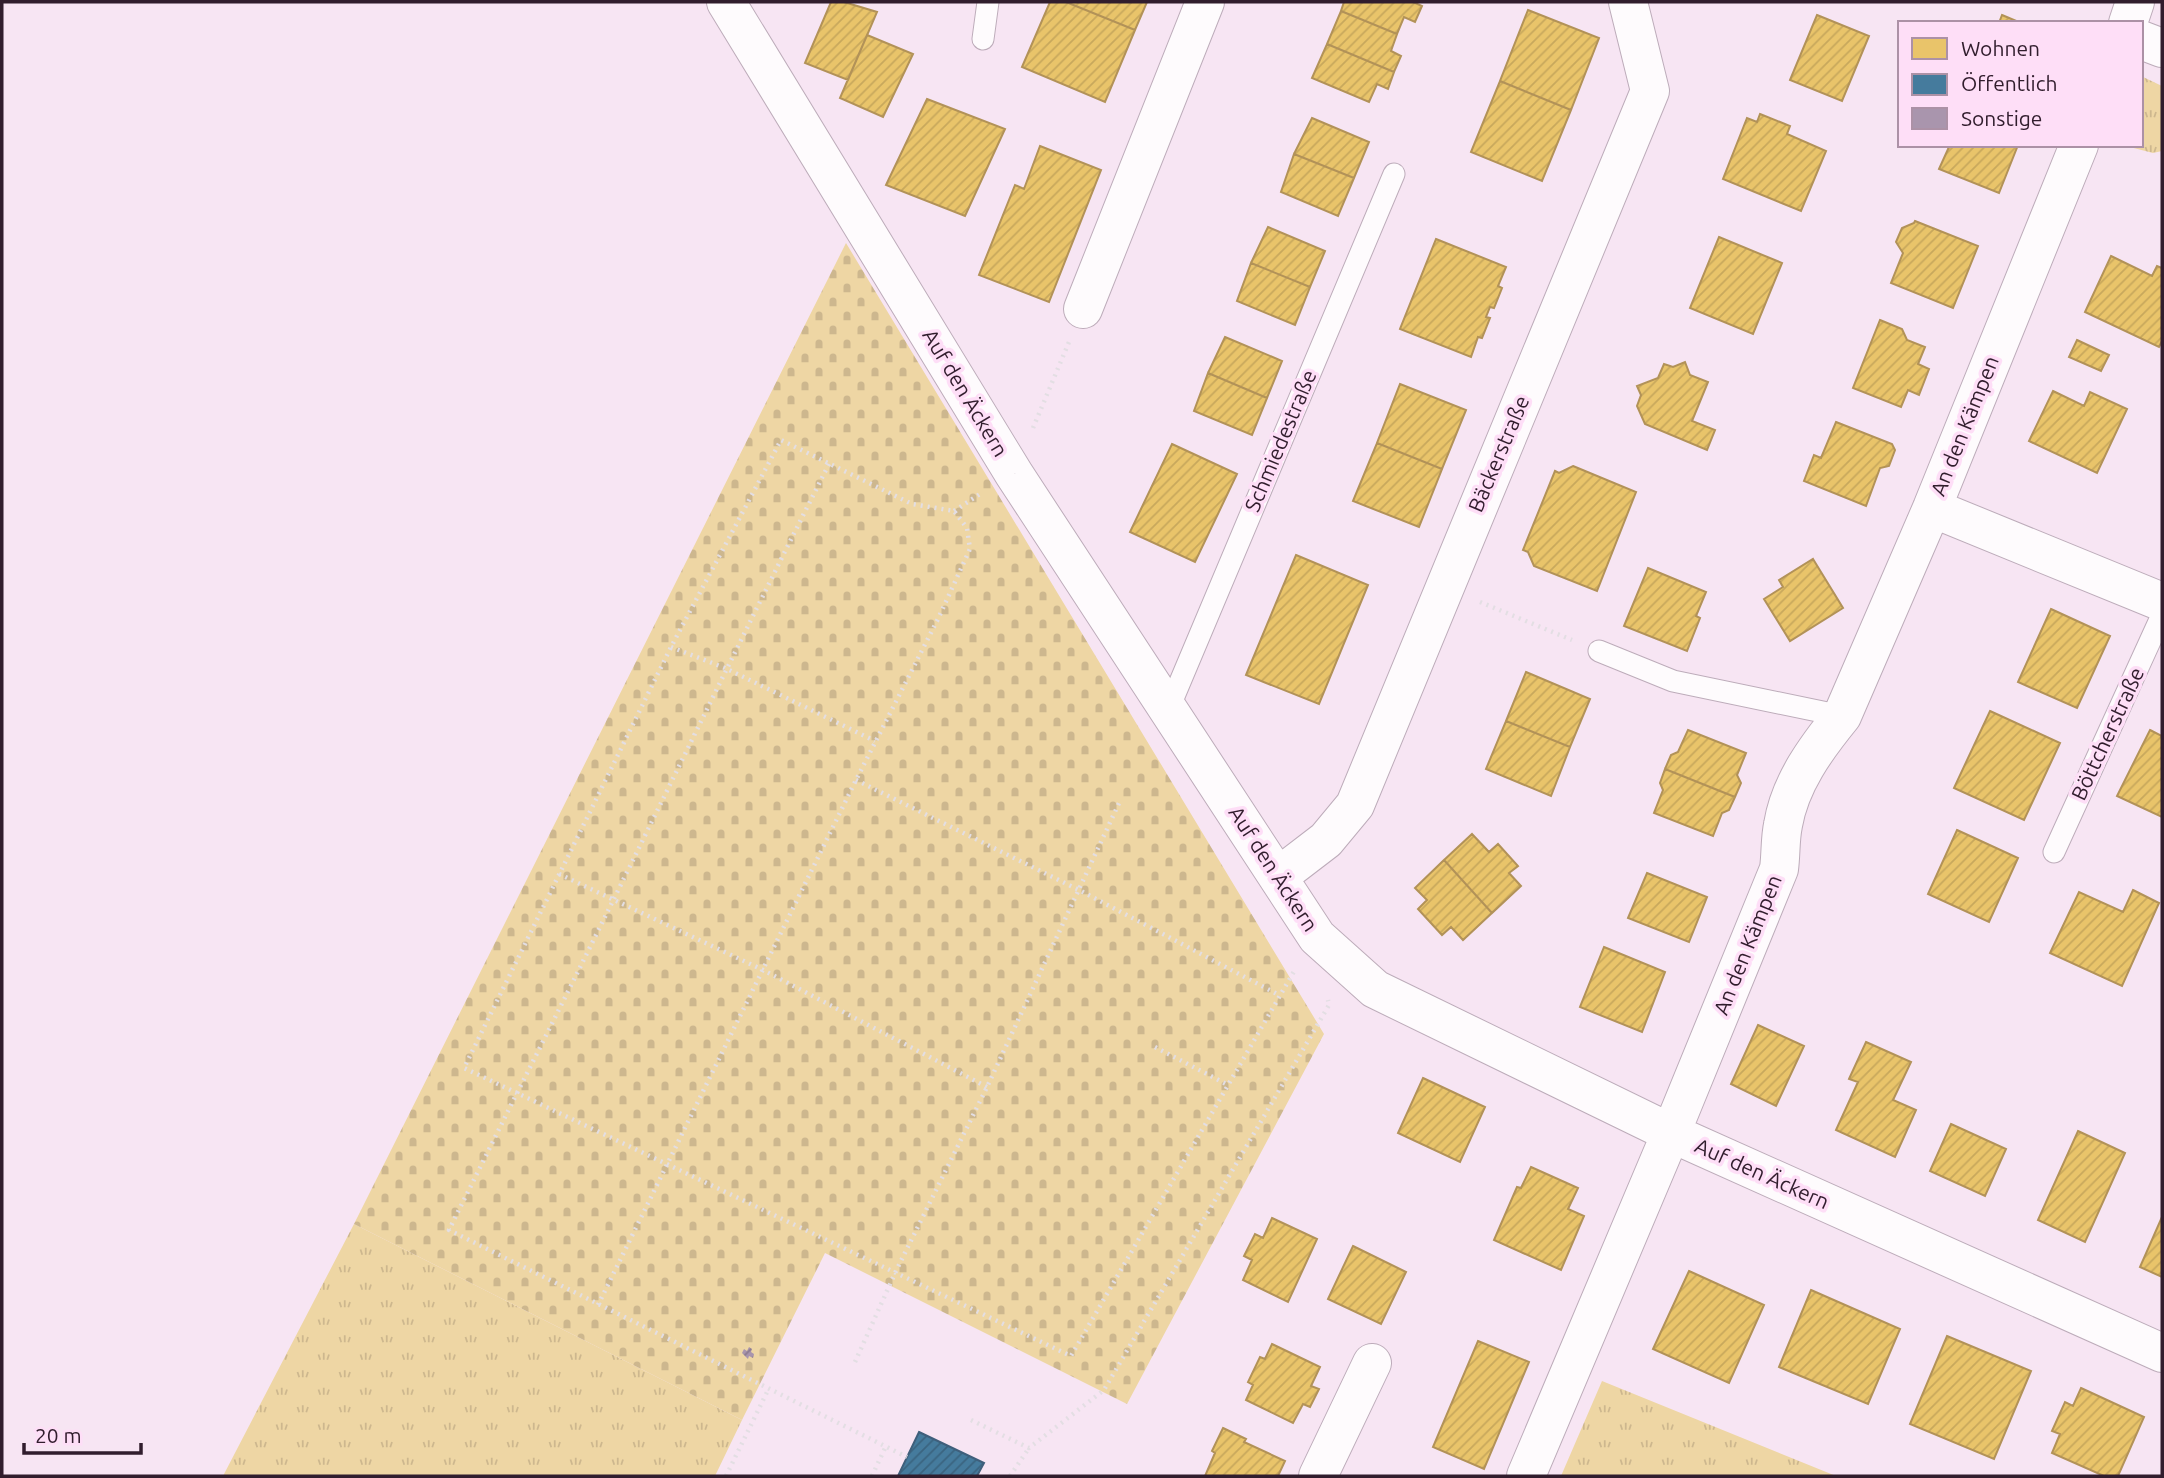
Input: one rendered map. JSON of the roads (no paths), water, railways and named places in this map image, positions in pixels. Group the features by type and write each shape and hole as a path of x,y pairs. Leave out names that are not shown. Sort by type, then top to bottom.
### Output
{"street":[{"name":"Auf den Äckern","path":"726,2 1014,474 1317,937 1375,989 1671,1133 2162,1353"},
{"path":"1083,309 1205,2"},
{"name":"Bäckerstraße","path":"1279,876 1326,840 1355,805 1650,91 1628,2"},
{"path":"2129,21 2135,2"},
{"path":"2143,41 2162,48"},
{"name":"An den Kämpen","path":"1526,1476 1779,869 1783,824 1797,780 1820,743 1842,716 1932,508 2078,147"},
{"path":"1932,508 2162,602"},
{"path":"1318,1476 1372,1363"}],"lane":[{"path":"983,38 988,2"},
{"name":"Schmiedestraße","path":"1168,708 1394,174"},
{"name":"Böttcherstraße","path":"2054,852 2162,615"},
{"path":"1599,651 1673,681 1842,716"}]}
